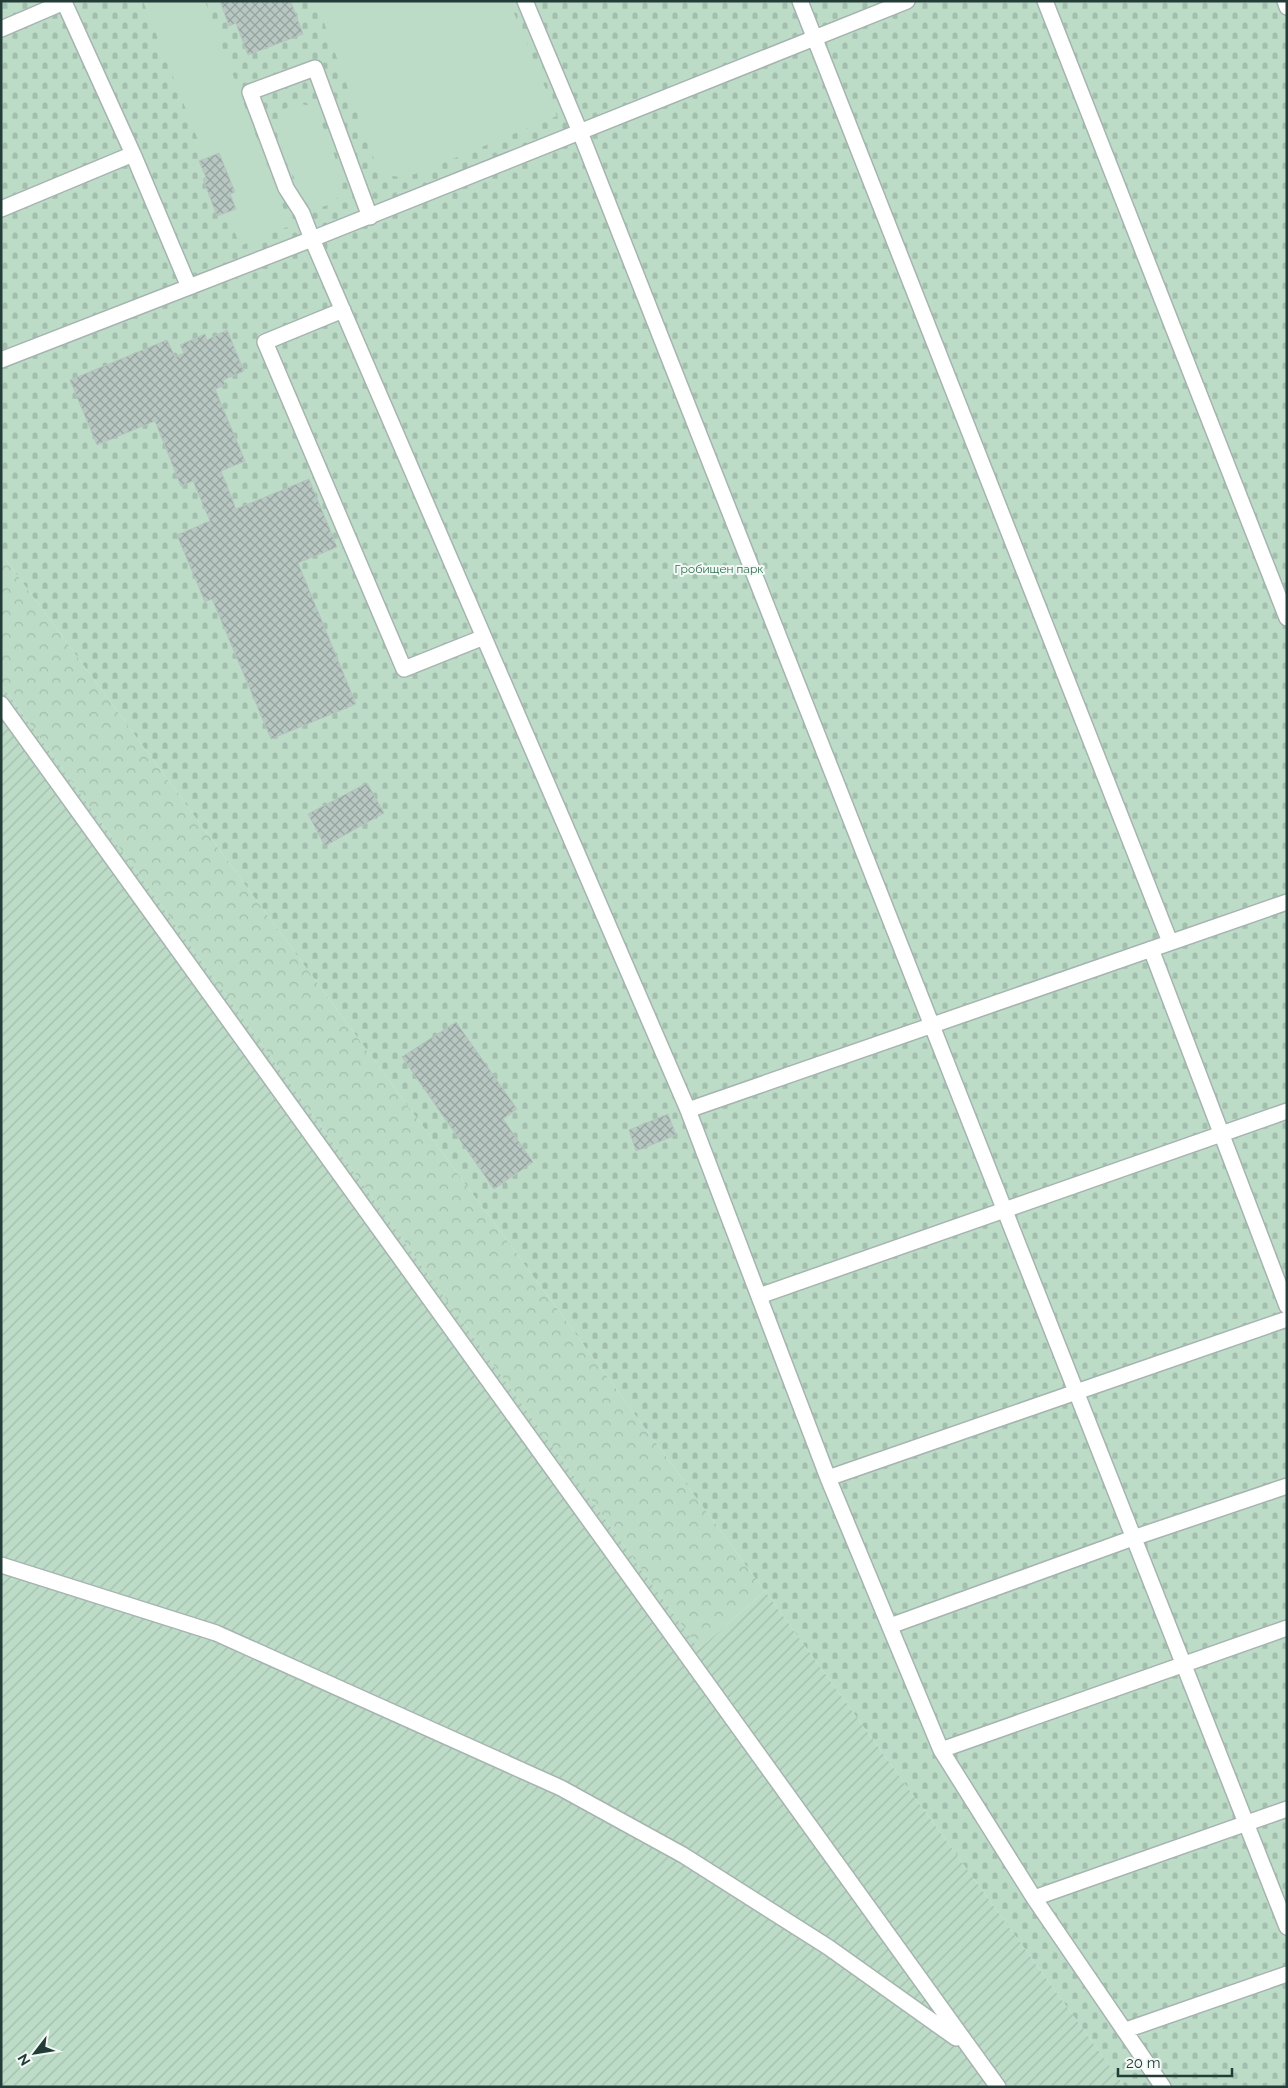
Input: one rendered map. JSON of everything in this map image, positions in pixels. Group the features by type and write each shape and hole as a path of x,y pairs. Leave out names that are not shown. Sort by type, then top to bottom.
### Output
{"street":[{"path":"525,1 580,132 1287,1927"},
{"path":"800,1 1170,942"},
{"path":"1,360 370,217 907,1"},
{"path":"1045,1 1287,618"},
{"path":"1285,1 1287,6"},
{"path":"1,29 64,2 133,154 189,287"},
{"path":"370,217 315,68 250,92 286,188 302,213 688,1110 828,1478 941,1750 1034,1898 1164,2087"},
{"path":"1,209 133,154"},
{"path":"343,310 265,342 404,669 484,637"},
{"path":"1,704 998,2087"},
{"path":"688,1110 1287,902"},
{"path":"1151,949 1287,1306"},
{"path":"759,1296 1287,1111"},
{"path":"828,1478 1287,1319"},
{"path":"890,1626 1133,1538 1287,1486"},
{"path":"1,1565 216,1633 561,1788 683,1855 788,1921 968,2046"},
{"path":"941,1750 1287,1628"},
{"path":"1034,1898 1287,1809"},
{"path":"1126,2030 1287,1974"}],"green space":[{"name":"Гробищен парк","path":"1,1 1287,1 1287,2087 1125,2087 765,1591 1,553"},
{"path":"143,1 205,1 290,226 240,246 227,212 236,209 230,194 235,192 219,153 205,158"},
{"path":"316,1 509,1 557,116 421,172 401,177 390,175 375,162"},
{"path":"298,103 310,106 317,113 340,173 342,182 341,193 331,204 326,206 312,205 307,201 287,160 277,130 282,110"},
{"path":"1,553 765,1591 699,1649 1,684"},
{"path":"1,684 699,1649 765,1591 1125,2087 1,2087"}],"building":[{"path":"220,1 294,1 291,2 303,34 248,55 236,23 229,26"},
{"path":"219,153 235,192 230,194 236,209 217,216 203,179 206,177 199,161"},
{"path":"227,330 244,371 223,380 225,385 215,389 245,461 221,471 236,509 309,479 337,547 298,563 356,704 271,739 212,599 205,602 177,535 210,521 193,481 181,486 155,421 97,445 70,380 167,340 175,357 184,353 180,345 205,334 207,340"},
{"path":"367,783 384,813 325,846 308,814"},
{"path":"456,1022 517,1109 503,1119 533,1162 494,1189 402,1057"},
{"path":"668,1114 676,1135 636,1151 629,1130"}]}
